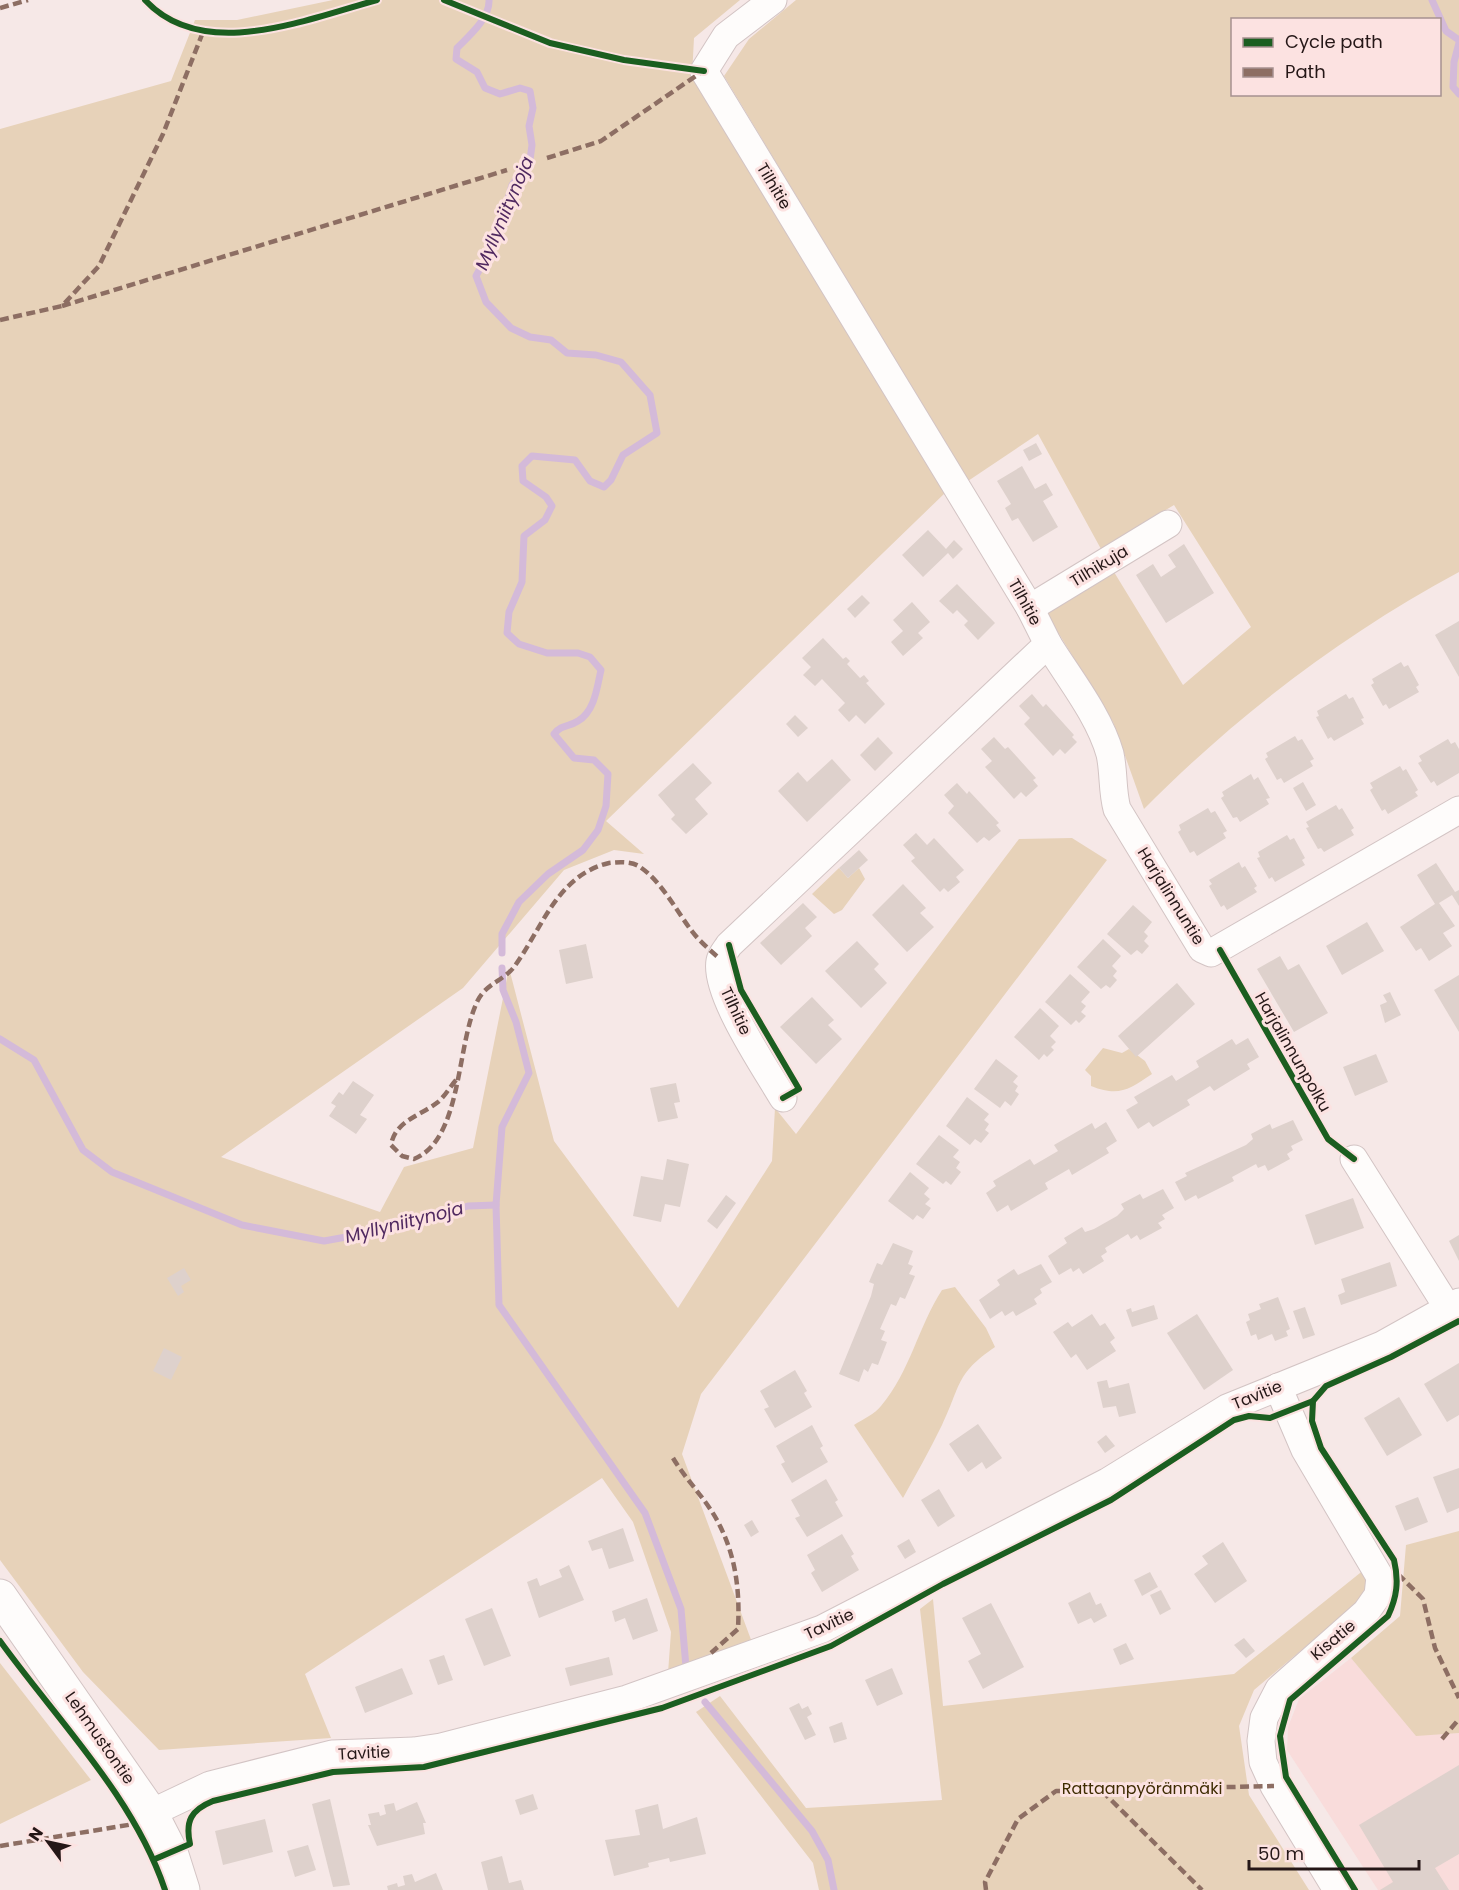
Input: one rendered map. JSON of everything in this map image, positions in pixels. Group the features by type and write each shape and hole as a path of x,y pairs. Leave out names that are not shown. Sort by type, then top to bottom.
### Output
{"main road":[{"name":"Lehmustontie","path":"0,1596 151,1813 171,1852 183,1890"}],"street":[{"name":"Tilhitie","path":"773,0 726,36 704,71 1030,608 1048,644 729,945 720,959 720,976 738,1022 783,1098"},
{"name":"Tilhikuja","path":"1030,608 1167,524"},
{"name":"Harjalinnuntie","path":"1048,644 1103,733 1110,757 1113,795 1117,809 1202,949 1211,953 1459,810"},
{"path":"1354,1159 1454,1305"},
{"name":"Tavitie","path":"151,1813 210,1785 332,1754 414,1751 441,1747 627,1699 822,1629 1107,1482 1227,1408 1382,1345 1454,1305"},
{"name":"Kisatie","path":"1278,1387 1305,1450 1380,1577 1378,1595 1366,1612 1279,1689 1264,1718 1260,1741 1263,1762 1274,1786 1337,1890"}],"shaded area":[{"path":"1351,1658 1416,1735 1459,1733 1459,1890 1378,1890 1287,1750 1288,1727 1299,1699"}],"green space":[{"path":"333,0 740,0 694,38 692,76 946,492 606,821 644,854 614,850 564,870 463,988 221,1157 380,1212 404,1167 473,1148 509,968 554,1141 678,1308 772,1161 775,1108 796,1134 1019,839 1072,838 1107,860 701,1394 682,1454 753,1645 668,1673 671,1632 633,1522 602,1478 305,1674 331,1738 159,1750 83,1672 0,1560 0,129 171,81 195,20 237,20"},
{"path":"796,0 1459,0 1459,572 1374,622 1292,679 1216,741 1144,809 1113,722 1043,608 1114,572 1183,685 1251,627 1174,505 1101,549 1038,434 968,481 724,76 749,39"},
{"path":"839,868 848,878 859,868 865,879 842,910 834,914 812,894"},
{"path":"1103,1048 1122,1053 1129,1049 1145,1061 1152,1074 1123,1090 1109,1091 1091,1086 1091,1076 1085,1070"},
{"path":"955,1287 986,1328 995,1347 966,1373 903,1498 854,1425 876,1412 891,1393 942,1290"},
{"path":"1459,1531 1459,1733 1416,1736 1351,1658 1400,1616 1406,1545"},
{"name":"Rattaanpyöränmäki","path":"1365,1569 1366,1589 1355,1605 1254,1690 1239,1726 1249,1795 1309,1890 819,1890 813,1863 696,1712 720,1696 806,1808 942,1800 920,1609 933,1599 943,1706 1234,1674"},
{"path":"0,1663 91,1780 0,1824"}],"building":[{"path":"1036,443 1042,454 1029,461 1023,450"},
{"path":"1022,466 1035,489 1046,483 1053,495 1043,501 1058,527 1033,542 1018,518 1012,521 1005,508 1011,504 997,481"},
{"path":"928,530 946,549 954,540 963,549 953,559 948,553 923,577 902,555"},
{"path":"1184,544 1214,593 1166,623 1136,575 1153,564 1161,577 1176,567 1168,555"},
{"path":"957,584 995,623 978,640 964,625 968,621 957,610 953,614 939,601"},
{"path":"862,595 870,603 855,618 847,609"},
{"path":"912,602 930,622 918,633 923,638 903,656 891,642 903,631 893,620"},
{"path":"1459,621 1459,677 1435,635"},
{"path":"823,638 843,659 846,657 850,661 847,664 860,678 864,675 869,681 866,683 885,704 865,724 856,715 849,722 838,710 845,703 822,679 815,686 803,675 811,667 802,658"},
{"path":"1401,662 1404,667 1408,665 1419,685 1416,687 1419,692 1389,709 1386,704 1383,706 1371,685 1374,683 1372,679"},
{"path":"1032,694 1043,707 1046,704 1074,735 1072,737 1077,742 1065,754 1060,749 1053,756 1024,724 1030,718 1019,706"},
{"path":"1346,694 1349,699 1353,697 1364,718 1361,719 1364,724 1334,741 1331,737 1328,739 1316,717 1319,716 1317,711"},
{"path":"795,715 808,728 798,737 786,724"},
{"path":"1295,736 1298,741 1302,739 1314,759 1310,761 1313,766 1284,783 1281,778 1277,780 1265,759 1268,757 1266,753"},
{"path":"878,737 893,753 875,771 860,755"},
{"path":"994,737 1005,749 1008,747 1036,778 1033,780 1038,786 1026,797 1021,792 1014,799 985,767 992,761 981,749"},
{"path":"1448,739 1451,744 1455,742 1459,749 1459,773 1437,786 1434,781 1431,783 1418,763 1422,761 1419,756"},
{"path":"832,759 851,780 807,822 778,791 798,772 807,782"},
{"path":"693,763 712,783 695,799 708,814 686,834 671,819 675,815 658,795"},
{"path":"1400,766 1403,771 1406,769 1418,790 1415,792 1418,796 1388,814 1385,809 1382,811 1370,790 1373,788 1370,783"},
{"path":"1251,774 1254,780 1258,777 1270,798 1266,799 1269,804 1240,822 1237,817 1233,818 1221,798 1224,796 1222,792"},
{"path":"1303,782 1316,805 1306,811 1293,788"},
{"path":"957,783 967,794 969,791 999,823 996,825 1001,831 989,841 984,837 977,843 948,813 954,806 944,795"},
{"path":"1336,805 1339,810 1342,808 1354,828 1351,830 1354,835 1324,852 1321,848 1318,849 1306,828 1309,827 1306,822"},
{"path":"1208,808 1211,813 1215,811 1227,831 1223,833 1226,838 1197,856 1194,851 1190,853 1178,832 1181,830 1179,825"},
{"path":"916,833 927,845 934,838 964,870 956,877 960,882 948,892 944,888 940,892 911,861 915,858 903,845"},
{"path":"1287,835 1290,840 1294,838 1305,858 1302,860 1305,865 1275,882 1272,877 1269,879 1257,858 1260,857 1258,852"},
{"path":"859,850 868,860 848,878 839,868"},
{"path":"1239,862 1242,868 1245,866 1257,886 1254,888 1257,892 1227,910 1224,905 1221,907 1209,886 1212,884 1209,880"},
{"path":"1436,863 1455,892 1459,890 1459,906 1452,895 1439,903 1455,926 1443,933 1452,946 1429,961 1421,948 1416,951 1400,927 1435,904 1417,875"},
{"path":"903,884 926,908 920,913 934,927 907,952 872,915"},
{"path":"803,903 817,917 805,928 812,936 781,965 760,943"},
{"path":"1133,905 1152,922 1144,932 1148,936 1144,941 1149,946 1142,954 1137,950 1131,955 1107,934"},
{"path":"1367,922 1384,951 1342,975 1326,946"},
{"path":"1103,939 1121,956 1112,966 1117,971 1113,976 1117,980 1110,988 1106,985 1101,989 1077,967"},
{"path":"857,941 879,964 874,969 887,983 861,1008 825,971"},
{"path":"586,944 593,978 566,984 559,950"},
{"path":"1280,956 1288,970 1299,964 1328,1013 1294,1032 1257,969"},
{"path":"1070,974 1090,992 1081,1002 1086,1006 1081,1012 1086,1016 1079,1023 1076,1020 1071,1025 1045,1002"},
{"path":"1459,975 1459,1032 1434,990"},
{"path":"1177,983 1195,1004 1136,1057 1118,1036"},
{"path":"1390,992 1401,1015 1385,1023 1380,1005 1387,1002 1383,995"},
{"path":"812,997 834,1020 828,1025 842,1039 816,1064 780,1027"},
{"path":"1040,1008 1059,1026 1050,1036 1056,1042 1051,1047 1054,1050 1047,1057 1044,1054 1039,1060 1014,1037"},
{"path":"1248,1038 1259,1057 1247,1064 1250,1069 1214,1091 1210,1086 1187,1100 1190,1105 1153,1127 1149,1122 1138,1129 1126,1110 1138,1103 1134,1097 1172,1075 1176,1081 1199,1067 1196,1061 1232,1039 1236,1045"},
{"path":"1376,1054 1388,1082 1355,1096 1343,1067"},
{"path":"996,1059 1018,1076 1013,1082 1018,1086 1015,1091 1019,1094 1011,1106 1005,1101 1000,1108 974,1089"},
{"path":"353,1081 374,1095 360,1115 367,1119 356,1134 329,1116 336,1106 331,1103 339,1092 343,1095"},
{"path":"676,1083 680,1102 674,1103 678,1118 658,1122 650,1088"},
{"path":"967,1097 989,1114 984,1120 989,1124 985,1130 989,1133 981,1143 975,1139 970,1145 946,1126"},
{"path":"1293,1120 1303,1140 1291,1146 1293,1150 1287,1154 1290,1159 1268,1171 1265,1165 1258,1168 1256,1164 1232,1177 1234,1181 1198,1199 1196,1195 1185,1201 1175,1182 1187,1176 1185,1173 1246,1145 1253,1139 1251,1134 1270,1124 1272,1129"},
{"path":"1106,1122 1117,1141 1106,1148 1109,1153 1072,1175 1069,1169 1045,1183 1048,1189 1011,1211 1008,1205 997,1212 986,1193 996,1186 993,1181 1030,1159 1034,1165 1058,1151 1054,1145 1092,1123 1095,1129"},
{"path":"939,1135 959,1150 953,1157 960,1162 956,1168 961,1172 951,1185 946,1181 943,1184 916,1164"},
{"path":"667,1159 689,1164 680,1207 665,1204 661,1222 633,1216 641,1176 663,1180"},
{"path":"910,1172 929,1188 924,1194 930,1199 925,1204 931,1208 923,1219 917,1215 913,1220 888,1201"},
{"path":"1163,1189 1174,1208 1162,1215 1165,1219 1158,1223 1162,1228 1140,1240 1137,1235 1131,1239 1128,1234 1105,1248 1107,1252 1101,1256 1104,1261 1083,1274 1079,1268 1073,1272 1071,1268 1059,1275 1048,1256 1067,1243 1064,1238 1082,1227 1085,1232 1117,1216 1124,1209 1121,1204 1140,1194 1143,1199"},
{"path":"726,1195 736,1203 717,1229 707,1221"},
{"path":"1353,1198 1364,1228 1315,1245 1305,1215"},
{"path":"1459,1235 1459,1261 1449,1241"},
{"path":"893,1243 913,1251 908,1264 913,1266 909,1274 915,1276 905,1299 900,1297 896,1306 891,1304 880,1329 885,1331 881,1340 887,1342 878,1365 872,1363 868,1372 864,1369 859,1382 839,1374 871,1296 874,1284 869,1282 877,1263 882,1265"},
{"path":"1390,1262 1397,1286 1341,1305 1338,1295 1345,1292 1341,1279"},
{"path":"1041,1264 1052,1282 1040,1289 1042,1293 1034,1299 1037,1304 1016,1316 1013,1311 1005,1316 1002,1311 990,1319 979,1300 1000,1285 997,1280 1014,1269 1018,1275"},
{"path":"184,1268 191,1280 181,1286 184,1292 178,1296 167,1278"},
{"path":"1278,1297 1290,1329 1286,1331 1288,1336 1275,1341 1272,1334 1258,1340 1256,1334 1251,1336 1246,1322 1250,1320 1248,1314 1261,1309 1259,1304"},
{"path":"1154,1305 1158,1319 1132,1327 1126,1310 1131,1308 1132,1312"},
{"path":"1305,1307 1315,1335 1303,1339 1293,1311"},
{"path":"1092,1314 1100,1326 1105,1323 1115,1338 1110,1342 1116,1351 1087,1370 1076,1354 1071,1358 1053,1332 1068,1322 1072,1327"},
{"path":"1197,1314 1233,1370 1204,1390 1167,1333"},
{"path":"164,1348 182,1357 171,1380 153,1371"},
{"path":"1459,1363 1459,1415 1447,1422 1424,1384"},
{"path":"795,1370 807,1391 804,1393 812,1407 775,1428 764,1409 769,1407 760,1391"},
{"path":"1107,1380 1109,1388 1129,1383 1136,1413 1119,1417 1116,1406 1103,1408 1097,1382"},
{"path":"1399,1397 1422,1435 1387,1456 1364,1418"},
{"path":"978,1424 1002,1458 986,1469 982,1462 968,1472 949,1444"},
{"path":"812,1425 828,1462 792,1483 781,1464 785,1462 776,1446"},
{"path":"1106,1435 1115,1446 1105,1453 1097,1442"},
{"path":"1459,1468 1459,1508 1447,1513 1433,1477"},
{"path":"826,1479 838,1500 835,1502 843,1516 807,1537 795,1518 800,1516 791,1500"},
{"path":"939,1489 955,1516 938,1527 921,1500"},
{"path":"1418,1497 1428,1522 1405,1531 1395,1506"},
{"path":"752,1520 759,1532 751,1537 744,1525"},
{"path":"623,1528 634,1561 609,1569 602,1548 592,1551 588,1541"},
{"path":"842,1534 854,1554 851,1556 859,1570 822,1592 811,1573 815,1570 807,1555"},
{"path":"909,1539 916,1552 905,1559 897,1546"},
{"path":"1223,1542 1247,1581 1215,1603 1194,1574 1208,1564 1202,1556"},
{"path":"569,1565 584,1600 539,1618 527,1582 537,1578 540,1586 562,1577 559,1570"},
{"path":"1150,1572 1158,1587 1142,1596 1134,1580"},
{"path":"1161,1590 1171,1609 1160,1615 1150,1595"},
{"path":"1090,1592 1096,1605 1101,1603 1107,1616 1094,1623 1091,1618 1078,1624 1068,1603"},
{"path":"647,1598 658,1631 633,1640 625,1618 615,1622 612,1611"},
{"path":"991,1603 1024,1667 983,1689 968,1661 981,1654 962,1618"},
{"path":"492,1608 511,1656 484,1666 465,1619"},
{"path":"1244,1638 1255,1651 1246,1658 1234,1645"},
{"path":"1126,1643 1134,1659 1120,1665 1113,1649"},
{"path":"444,1655 453,1680 438,1685 429,1660"},
{"path":"609,1657 613,1675 570,1686 565,1668"},
{"path":"402,1668 413,1694 365,1713 355,1687"},
{"path":"892,1668 903,1694 877,1706 865,1680"},
{"path":"799,1703 802,1709 808,1706 812,1714 807,1717 816,1735 805,1740 789,1708"},
{"path":"842,1722 847,1739 834,1743 829,1727"},
{"path":"1459,1765 1459,1854 1435,1868 1449,1890 1380,1890 1393,1882 1359,1825"},
{"path":"533,1794 538,1809 520,1815 515,1800"},
{"path":"330,1799 350,1885 333,1887 312,1804"},
{"path":"417,1802 426,1823 423,1823 425,1834 377,1846 368,1825 371,1825 368,1814 379,1812 380,1816 386,1814 384,1805 394,1803 396,1811"},
{"path":"658,1804 663,1829 697,1817 706,1854 670,1862 669,1858 648,1863 649,1867 614,1876 605,1840 640,1835 635,1810"},
{"path":"265,1819 273,1852 223,1865 215,1831"},
{"path":"308,1845 316,1870 295,1877 287,1851"},
{"path":"502,1856 509,1883 521,1880 524,1890 488,1890 481,1862"},
{"path":"436,1873 443,1890 388,1890 387,1886 397,1883 398,1887 405,1885 403,1876 412,1874 415,1882"}],"waterway":[{"name":"Myllyniitynoja","path":"489,0 482,20 457,48 456,59 477,72 485,88 500,94 520,88 530,91 533,108 529,126 532,145 530,160 512,185 496,239 476,276 486,302 511,328 530,337 551,340 567,353 596,355 621,362 650,395 657,433 623,455 611,480 604,487 590,481 575,460 532,456 522,466 523,481 546,497 552,506 545,520 524,536 522,582 509,612 507,633 519,644 547,653 578,653 590,657 601,670 592,705 584,717 554,734 574,758 594,760 608,774 606,806 598,830 583,850 548,874 519,902 502,934 502,953"},
{"path":"1432,0 1440,18"},
{"path":"1441,20 1446,31 1459,40"},
{"path":"1459,43 1454,62 1453,87 1459,94"},
{"path":"502,968 503,990 516,1022 529,1073 502,1127 496,1205 499,1305 645,1513 681,1609 686,1667"},
{"name":"Myllyniitynoja","path":"0,1039 34,1060 83,1150 112,1172 242,1225 324,1241 396,1228 468,1206 496,1205"},
{"path":"705,1702 812,1831 828,1860 834,1890"}],"marked path":[{"path":"0,8 28,0"},
{"path":"0,320 62,306 99,266 163,134 203,32"},
{"path":"547,158 601,141 703,71"},
{"path":"62,306 507,170"},
{"path":"456,1080 438,1102 409,1120 393,1137 391,1145 402,1156 414,1159 430,1148 442,1132 456,1088 471,1018 481,995 514,967 563,891 591,869 617,862 640,867 661,888 694,934 720,959"},
{"path":"673,1458 718,1522 729,1548 736,1574 738,1629 711,1653"},
{"path":"1398,1574 1423,1599 1435,1648 1459,1698"},
{"path":"1442,1739 1459,1719"},
{"path":"986,1890 985,1882 1018,1819 1056,1791 1274,1786"},
{"path":"1102,1791 1202,1890"},
{"path":"0,1846 134,1824"}],"cycle path":[{"path":"145,0 169,19 196,29 225,33 256,31 288,25 377,0"},
{"path":"444,0 550,43 624,60 704,71"},
{"path":"729,945 741,990 799,1089 783,1098"},
{"name":"Harjalinnunpolku","path":"1220,950 1328,1139 1354,1159"},
{"path":"155,1859 190,1844 188,1829 191,1817 199,1808 213,1801 333,1772 424,1767 662,1708 831,1646 943,1584 1111,1500 1234,1420 1249,1416 1270,1418 1313,1401 1326,1386 1391,1357 1459,1321"},
{"path":"1313,1401 1312,1421 1321,1448 1394,1560 1397,1582 1388,1616 1290,1700 1280,1736 1286,1777 1355,1890"},
{"path":"0,1641 114,1791 134,1823 165,1890"}]}
